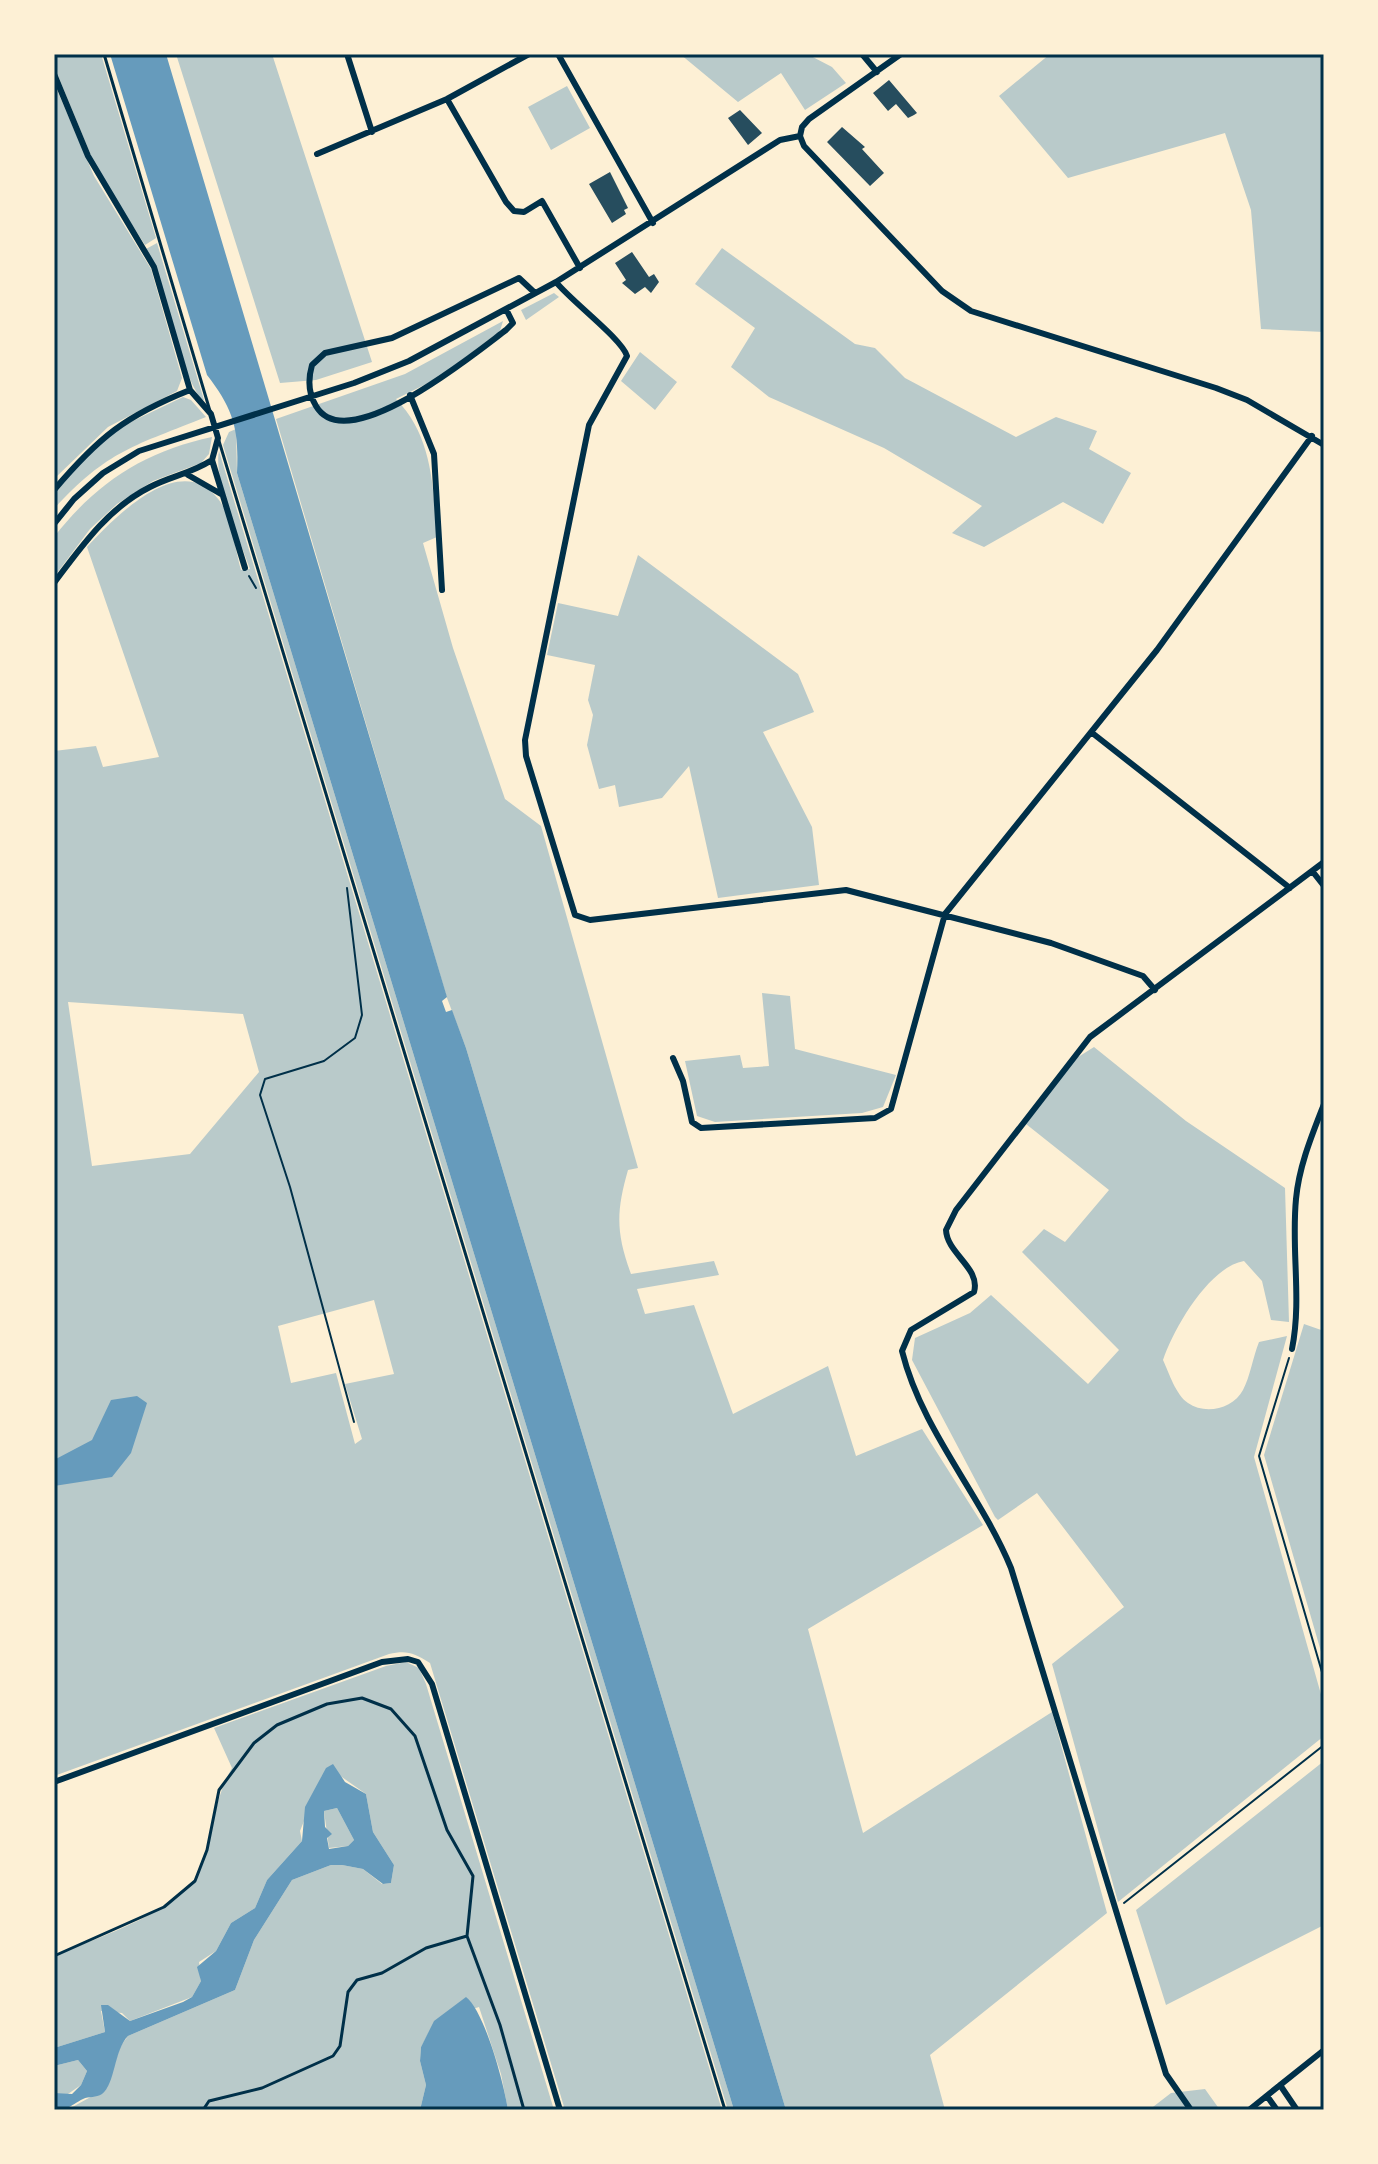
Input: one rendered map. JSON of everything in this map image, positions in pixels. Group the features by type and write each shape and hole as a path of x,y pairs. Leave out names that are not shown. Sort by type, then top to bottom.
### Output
{"street":[{"path":"347,54 372,132"},
{"path":"317,154 447,99 529,54"},
{"path":"558,54 653,223"},
{"path":"862,54 877,72"},
{"path":"901,54 809,119 802,127 800,136 804,146 942,291 971,311 1247,400 1324,445"},
{"path":"54,74 88,156 154,267 190,390 211,414 218,438 212,460 245,568"},
{"path":"447,99 506,202 514,211 524,212 542,201 580,268"},
{"path":"54,524 74,499 103,473 139,451 339,388 409,361 580,268 769,146 800,136"},
{"path":"506,309 513,323 506,330 449,372 357,421 342,422 320,413 311,398 309,374 312,365 325,353 392,338 519,278 535,293"},
{"path":"556,282 570,301 619,342 627,356 589,425 525,740 526,756 570,909 575,915 590,920 827,890 864,893 1051,943 1143,976 1155,990"},
{"path":"54,490 91,446 111,429 190,390"},
{"path":"410,395 434,454 442,590"},
{"path":"673,1058 683,1081 692,1122 701,1128 881,1116 891,1109 897,1098 945,914 1157,650 1312,436"},
{"path":"54,583 103,521 130,498 153,485 188,475 212,460"},
{"path":"188,475 221,494"},
{"path":"1091,732 1290,888"},
{"path":"1191,2110 1166,2074 1046,1672 1011,1568 994,1532 934,1431 902,1351 911,1330 974,1292 973,1276 946,1239 946,1230 956,1210 1077,1052 1324,862"},
{"path":"1313,872 1324,886"},
{"path":"1292,1349 1297,1316 1298,1184 1324,1104"},
{"path":"54,1782 382,1662 408,1659 418,1662 432,1684 560,2110"},
{"path":"1249,2110 1324,2050"},
{"path":"1280,2085 1297,2110"},
{"path":"1267,2096 1277,2110"}],"lane":[{"path":"104,54 211,414"},
{"path":"218,438 725,2110"},
{"path":"54,1956 164,1907 195,1881 207,1850 219,1790 254,1743 277,1725 327,1704 362,1698 391,1709 415,1736 447,1830 473,1876 467,1936 500,2025 524,2110"},
{"path":"203,2110 209,2101 262,2088 333,2056 340,2046 348,1992 357,1980 382,1973 426,1948 467,1936"}],"path":[{"path":"245,568 260,596"},
{"path":"346,881 362,1015 355,1038 324,1061 265,1079 260,1095 290,1187 354,1422"},
{"path":"1292,1349 1259,1456 1324,1679"},
{"path":"1115,1910 1324,1745"}],"shaded area":[{"path":"54,54 101,54 156,238 145,245 97,170 54,66"},
{"path":"176,54 272,54 372,362 316,380 280,383"},
{"path":"680,54 807,54 832,67 846,83 805,110 781,73 738,102"},
{"path":"1050,54 1324,54 1324,332 1261,329 1251,210 1225,133 1068,178 999,96"},
{"path":"54,83 94,176 151,269 182,378 177,391 108,427 54,479"},
{"path":"567,86 590,128 551,150 528,107"},
{"path":"157,243 202,401 185,366 162,287 146,249"},
{"path":"722,248 855,344 875,348 905,378 1016,437 1056,417 1097,431 1089,449 1131,473 1103,524 1063,502 984,547 952,533 982,506 884,448 769,397 731,367 755,328 695,284"},
{"path":"554,293 559,297 526,320 521,310"},
{"path":"503,321 500,331 438,378 396,399 417,430 429,464 437,537 423,543 453,648 505,799 541,826 638,1168 628,1170 619,1222 631,1274 714,1261 719,1275 637,1289 645,1314 694,1305 733,1414 828,1366 856,1456 922,1429 983,1525 808,1629 863,1833 1052,1712 1107,1913 930,2055 945,2110 786,2110 466,1048 447,998 276,419 405,374"},
{"path":"640,352 677,382 655,410 621,381"},
{"path":"183,397 191,400 206,417 107,461 54,509 54,490 112,431"},
{"path":"236,429 237,473 734,2110 728,2110 223,445 229,432"},
{"path":"212,437 209,454 201,463 153,481 117,504 90,529 54,577 54,537 105,485 165,451"},
{"path":"219,451 722,2110 565,2110 430,1663 419,1657 406,1652 389,1654 54,1776 54,751 96,746 103,767 159,757 87,547 131,505 149,493 168,484 186,481 204,486 219,500 230,524 241,570 250,569 228,510 218,463","holes":["68,1002 243,1014 259,1072 190,1154 92,1166","374,1300 394,1374 345,1384 362,1439 355,1444 336,1373 291,1383 278,1326"]},
{"path":"638,555 798,674 814,712 763,732 812,827 819,885 718,898 689,766 662,798 619,807 615,785 599,789 587,745 593,715 588,700 595,665 547,655 558,603 618,616"},
{"path":"762,993 790,996 795,1049 896,1075 883,1107 862,1113 715,1122 697,1116 685,1061 740,1055 743,1068 769,1066"},
{"path":"1094,1047 1186,1121 1285,1188 1289,1322 1271,1320 1262,1281 1244,1261 1218,1274 1194,1301 1175,1332 1163,1360 1173,1383 1188,1403 1202,1409 1218,1408 1233,1402 1243,1390 1259,1342 1287,1336 1254,1457 1324,1705 1324,1736 1118,1902 1052,1664 1124,1607 1037,1493 998,1520 995,1517 912,1360 915,1338 970,1313 991,1295 1088,1384 1119,1350 1022,1252 1044,1229 1065,1242 1109,1190 1026,1124 1075,1059"},
{"path":"1304,1324 1324,1331 1324,1662 1264,1455"},
{"path":"406,1662 419,1668 426,1684 554,2110 508,2110 501,2074 479,2007 435,2021 421,2047 420,2061 426,2085 420,2110 67,2110 107,2088 120,2047 128,2036 235,1990 254,1940 292,1880 331,1865 342,1865 363,1869 382,1884 391,1883 394,1865 373,1832 366,1794 339,1775 322,1776 300,1831 302,1841 267,1880 255,1908 231,1923 216,1951 199,1962 201,1981 192,1997 130,2021 122,2013 101,2011 105,2032 54,2048 54,1956 160,1909 194,1880 203,1863 218,1803 232,1768 214,1728 386,1666"},
{"path":"1324,1761 1324,1925 1166,2005 1136,1910"},
{"path":"337,1808 354,1840 348,1846 329,1848 324,1811"},
{"path":"78,2060 87,2071 81,2085 65,2096 55,2094 54,2066"},
{"path":"1205,2089 1220,2110 1149,2110 1171,2093"}],"water":[{"path":"110,54 166,54 447,997 442,1001 446,1012 452,1010 466,1048 786,2110 734,2110 237,473 233,421 207,375"},
{"path":"137,1396 147,1403 131,1453 112,1477 54,1486 54,1460 92,1440 111,1400"},
{"path":"333,1764 345,1782 366,1794 373,1832 394,1865 391,1883 383,1884 363,1869 342,1865 331,1865 292,1880 254,1940 235,1990 128,2036 123,2042 110,2083 102,2094 54,2110 54,2093 72,2094 81,2085 87,2071 78,2060 54,2066 54,2048 105,2032 101,2005 108,2005 130,2021 192,1997 201,1981 197,1967 216,1951 231,1923 255,1908 267,1880 302,1841 305,1807 326,1768","holes":["337,1808 354,1840 348,1846 329,1849 327,1838 332,1834 325,1827 324,1811"]},
{"path":"466,1997 487,2032 508,2110 420,2110 426,2085 420,2061 421,2047 434,2021"}],"building":[{"path":"889,80 917,113 908,118 896,104 888,111 873,93"},
{"path":"740,110 762,133 748,145 728,118"},
{"path":"842,127 865,147 862,149 884,173 870,186 827,142"},
{"path":"610,172 628,208 624,210 626,214 612,223 589,184"},
{"path":"632,252 649,277 654,274 659,282 651,293 645,287 635,294 622,283 626,280 615,263"}]}
